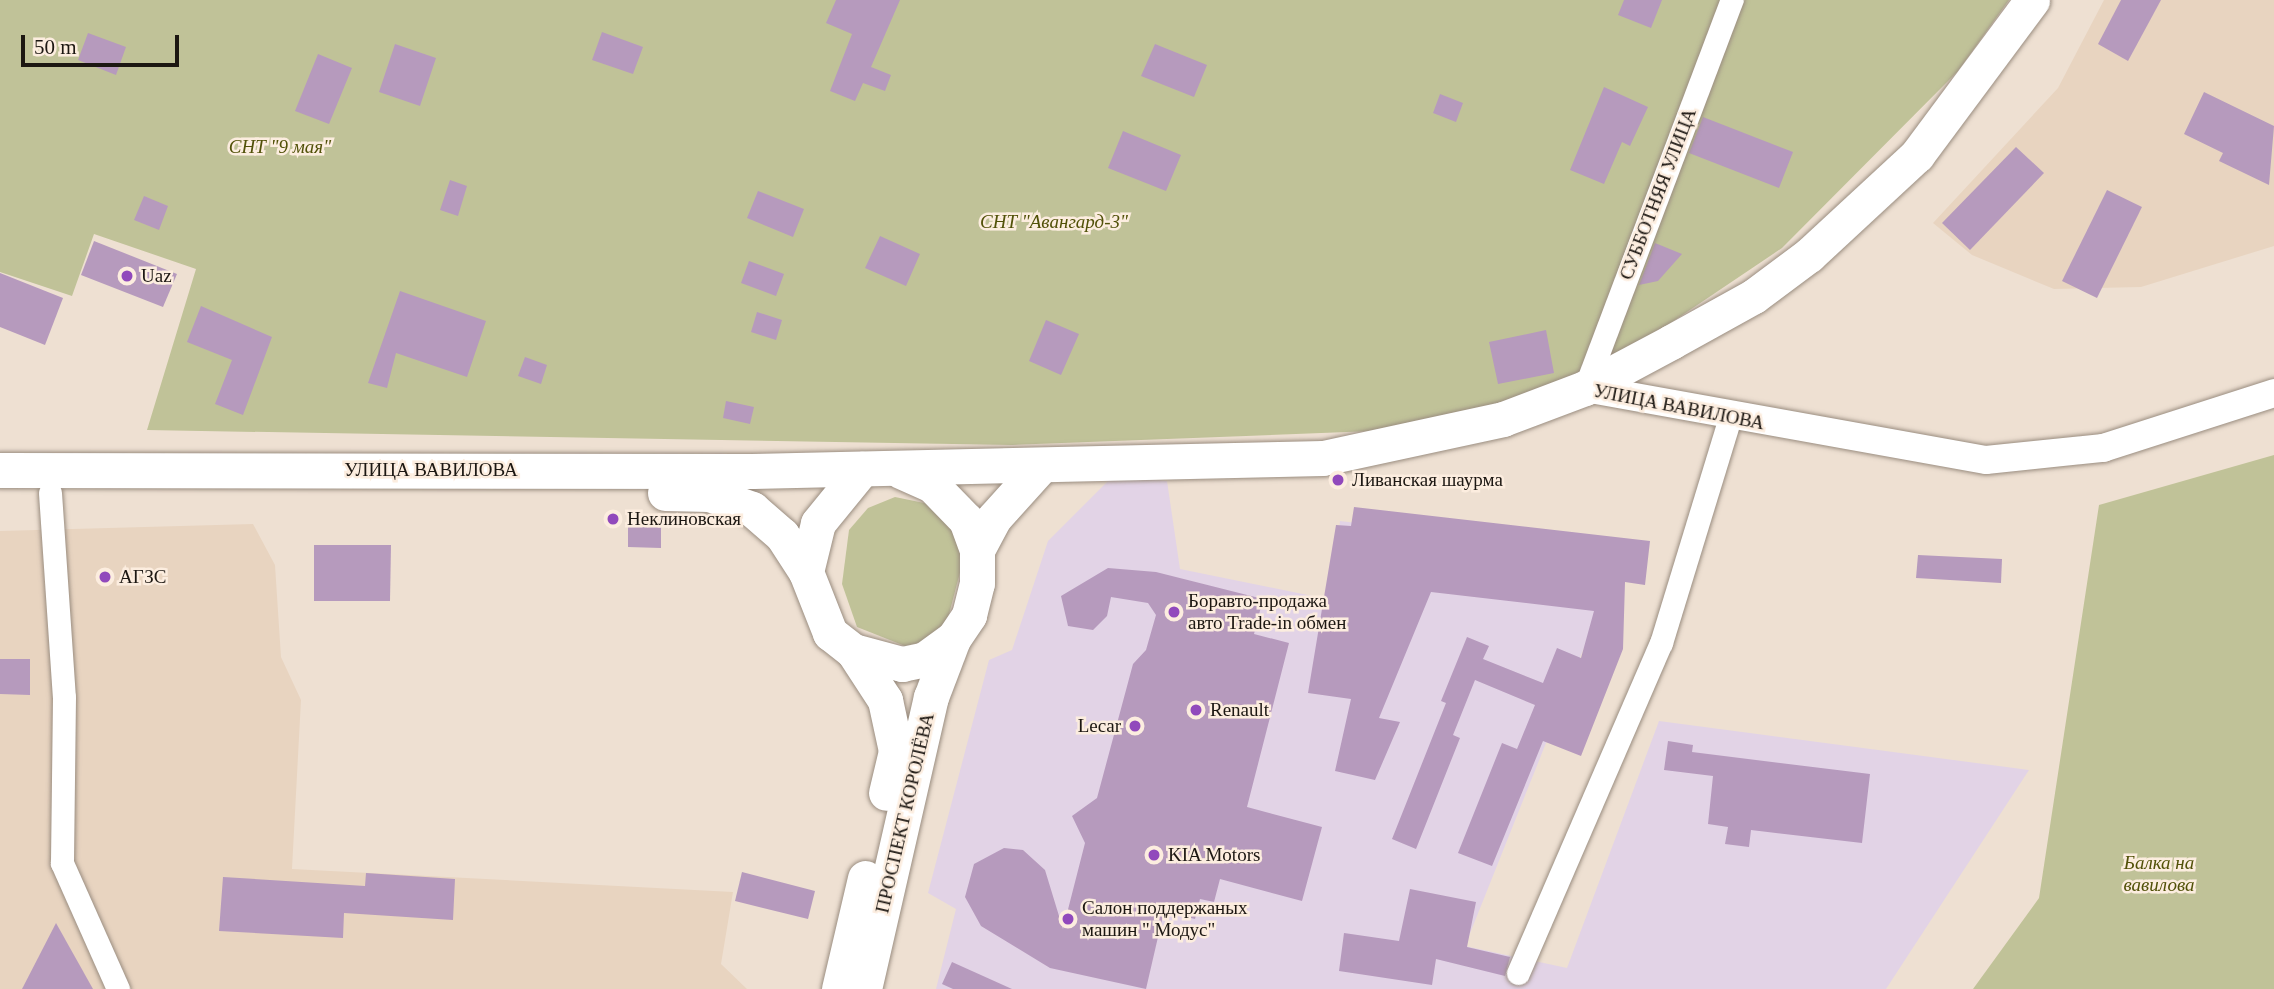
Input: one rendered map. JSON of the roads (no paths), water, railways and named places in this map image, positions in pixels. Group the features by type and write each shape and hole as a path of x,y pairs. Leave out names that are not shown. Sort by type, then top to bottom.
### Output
{"main road":[{"path":"1585,388 1754,296 1809,255 1917,155 2032,0"},
{"name":"УЛИЦА ВАВИЛОВА","path":"0,470 877,469 1323,457 1503,419 1585,388"},
{"name":"УЛИЦА ВАВИЛОВА","path":"0,492 709,494 752,509 782,535 806,572 830,633 853,651 902,664 925,659 953,639 969,615 977,550 994,518 1041,466"},
{"path":"806,572 818,523 877,469"},
{"name":"УЛИЦА ВАВИЛОВА","path":"877,469 932,485 951,500 977,550"},
{"name":"ПРОСПЕКТ КОРОЛЁВА","path":"864,989 931,697 953,639"},
{"name":"ПРОСПЕКТ КОРОЛЁВА","path":"838,989 896,751 885,700 853,651"}],"street":[{"name":"СУББОТНЯЯ УЛИЦА","path":"1585,388 1732,0"},
{"name":"УЛИЦА ВАВИЛОВА","path":"1585,388 1730,418 1986,460 2103,448 2274,393"},
{"path":"1518,973 1661,643 1730,418"},
{"path":"50,493 64,696 62,863 118,989"}],"place":[{"name":"Uaz","path":"127,276"},
{"name":"Ливанская шаурма","path":"1338,480"},
{"name":"Неклиновская","path":"613,519"},
{"name":"АГЗС","path":"105,577"},
{"name":"Боравто-продажа авто Trade-in обмен","path":"1174,612"},
{"name":"Renault","path":"1196,710"},
{"name":"Lecar","path":"1135,726"},
{"name":"KIA Motors","path":"1154,855"},
{"name":"Салон поддержаных машин \" Модус\"","path":"1068,919"}],"park label":[{"name":"СНТ \"9 мая\"","path":"280,147"},
{"name":"СНТ \"Авангард-3\"","path":"1054,222"},
{"name":"Балка на вавилова","path":"2159,874"}]}
